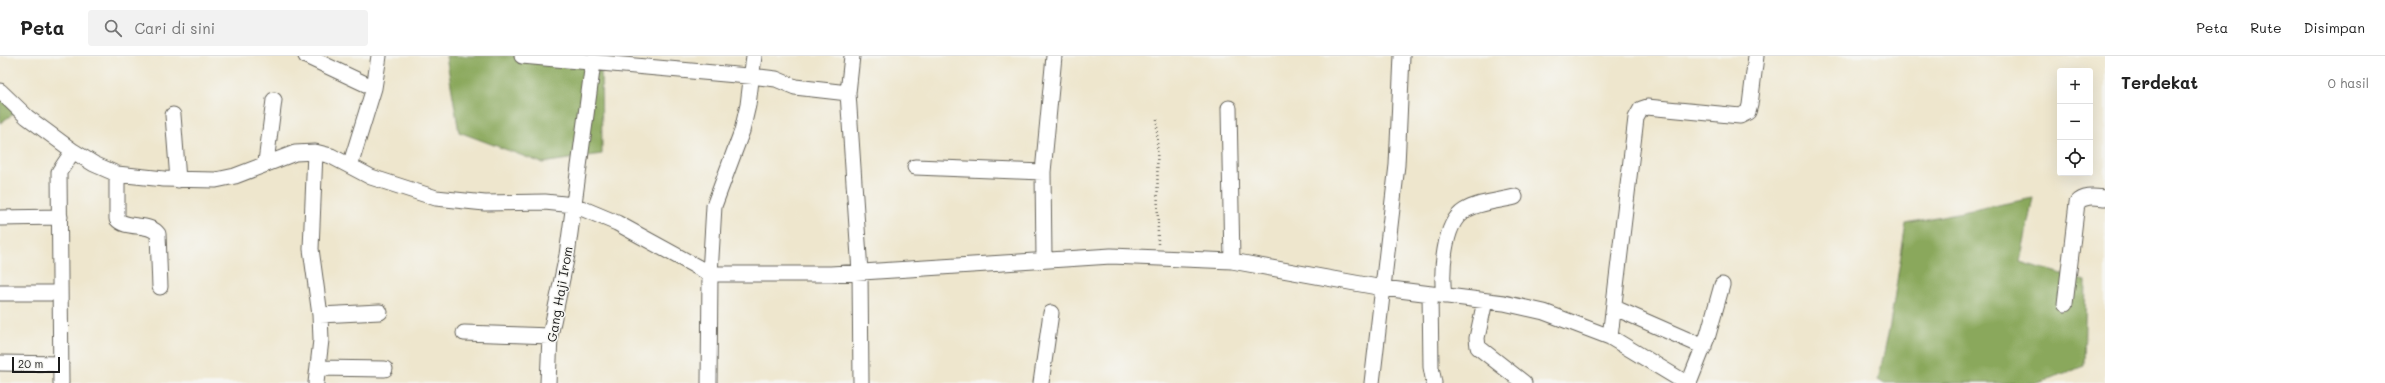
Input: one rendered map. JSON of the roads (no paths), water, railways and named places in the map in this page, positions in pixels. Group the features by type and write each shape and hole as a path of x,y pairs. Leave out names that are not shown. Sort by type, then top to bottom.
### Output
{"street":[{"path":"306,56 374,88"},
{"path":"350,166 374,88 379,56"},
{"path":"522,56 751,77 776,80 795,87 848,93"},
{"path":"709,383 710,274 714,206 742,130 748,105 754,56"},
{"path":"852,56 848,93 860,272 861,383"},
{"path":"1044,259 1043,172 1054,56"},
{"path":"1372,383 1397,165 1402,56"},
{"path":"1610,337 1615,308 1631,150 1636,118 1641,110 1647,107 1740,116 1748,112 1756,56"},
{"name":"Gang Haji Irom","path":"548,383 550,336 567,255 593,63"},
{"path":"0,91 28,117 73,151 94,164 117,174 178,180 211,180 228,178 266,162 300,151 315,152 350,166 371,177 436,198 485,203 546,202 574,206 617,223 710,274 860,272 998,264 1044,259 1158,256 1232,261 1383,288 1485,301 1544,312 1610,337 1688,383 1704,347 1722,285"},
{"path":"266,162 274,100"},
{"path":"1229,108 1232,261"},
{"path":"172,115 178,180"},
{"path":"61,383 59,172 73,151"},
{"path":"315,152 312,249 320,315 321,340 316,383"},
{"path":"915,167 1043,172"},
{"path":"117,174 117,219 124,224 153,229 158,234 160,287"},
{"path":"1434,383 1432,366 1437,295 1453,223 1463,212 1471,208 1516,197"},
{"path":"2065,304 2077,203 2081,198 2105,198"},
{"path":"3,215 60,217"},
{"path":"0,293 60,293"},
{"path":"1485,301 1477,338 1478,347 1524,383"},
{"path":"1615,308 1704,347"},
{"path":"320,315 380,312"},
{"path":"1041,383 1051,313"},
{"path":"464,333 550,336"},
{"path":"0,364 61,364"},
{"path":"318,368 385,369"}]}
